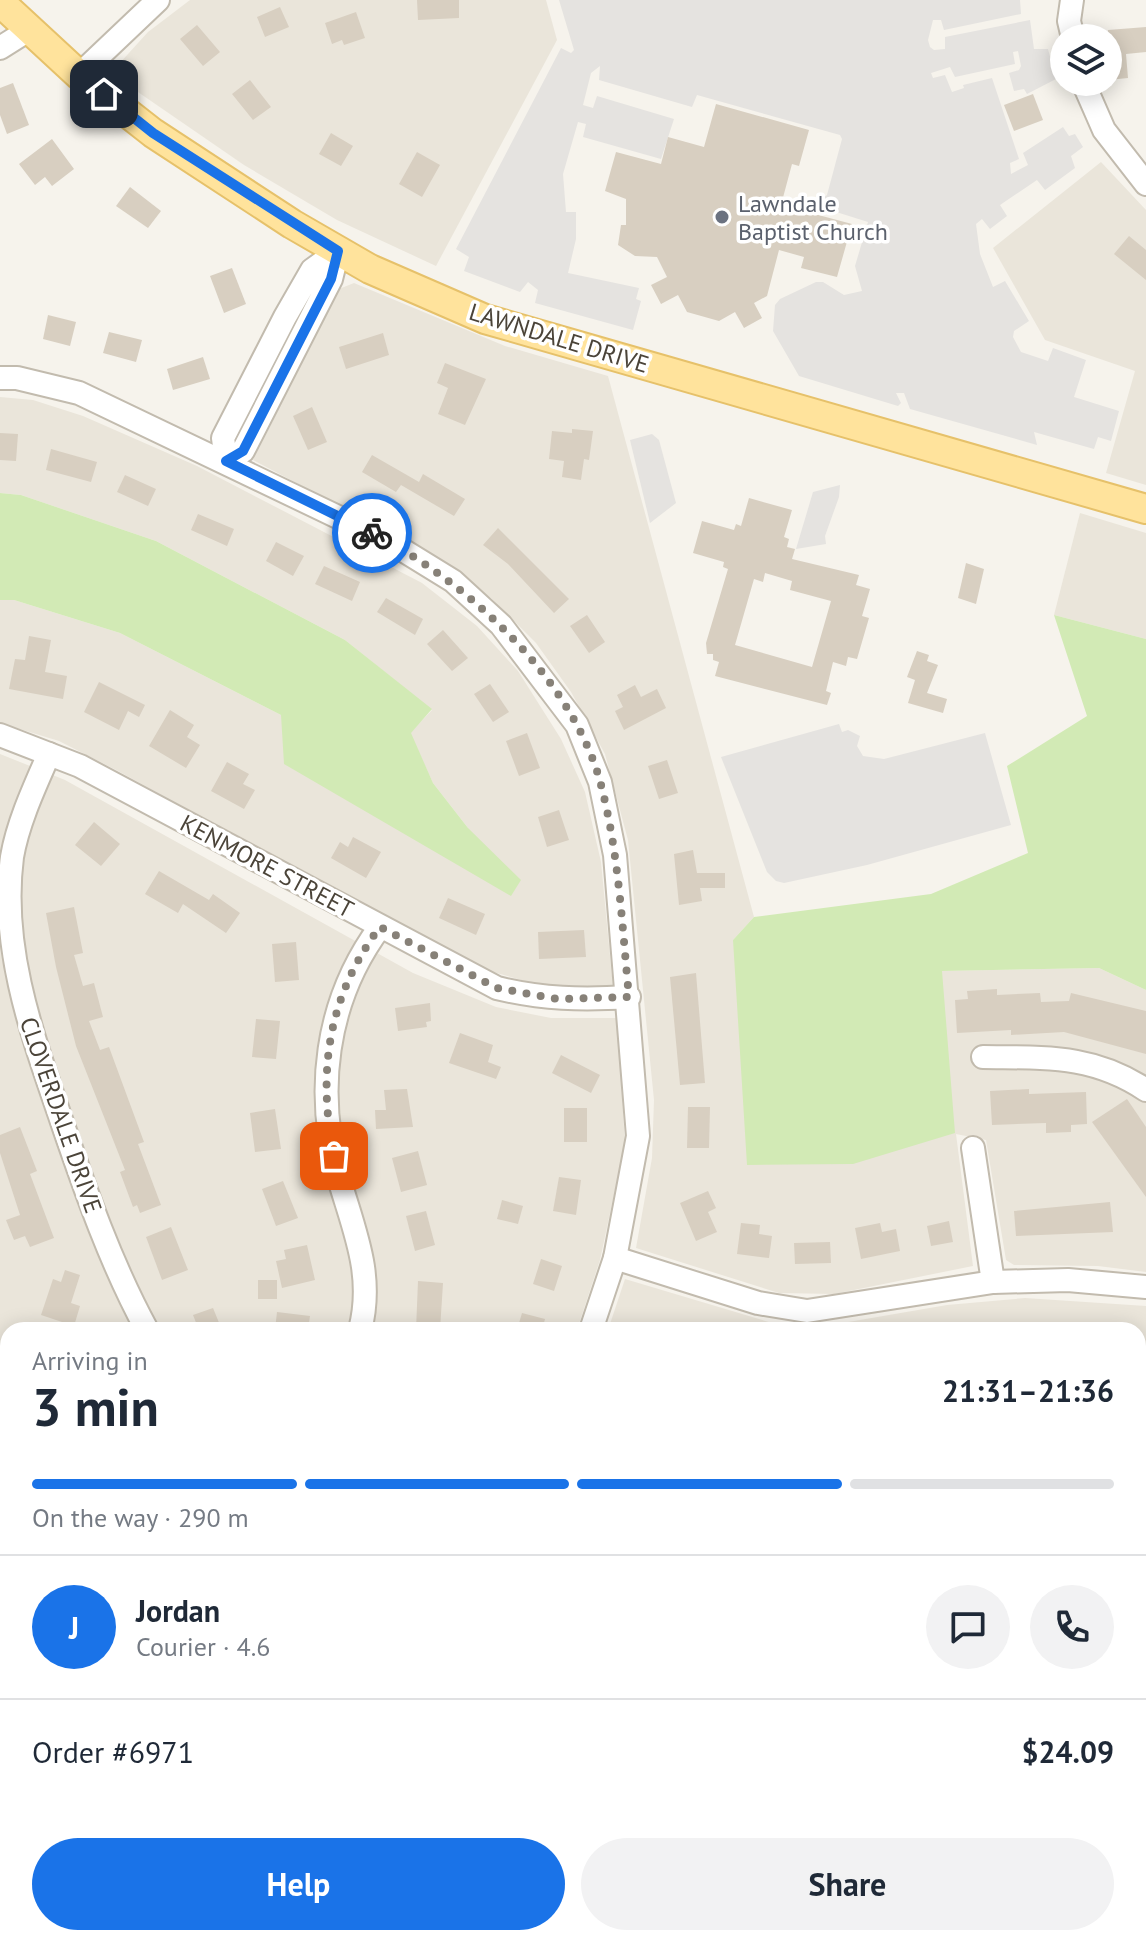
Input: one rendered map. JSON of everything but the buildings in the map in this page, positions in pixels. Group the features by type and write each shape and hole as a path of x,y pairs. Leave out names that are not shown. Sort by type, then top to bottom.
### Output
{"main road":[{"name":"LAWNDALE DRIVE","path":"0,2 27,31 153,133 370,269 485,319 1146,509"}],"street":[{"path":"79,75 158,0"},
{"path":"1070,24 1072,0"},
{"path":"0,48 27,31"},
{"path":"1089,96 1104,130 1146,184"},
{"path":"226,461 243,451 331,279 338,251"},
{"path":"0,378 17,378 79,393 388,541 453,581 501,625 539,671 577,725 600,782 615,855 638,1136 615,1258 594,1322"},
{"name":"KENMORE STREET","path":"0,735 94,773 497,988 536,997 579,1000 629,997"},
{"name":"CLOVERDALE DRIVE","path":"49,754 12,857 9,925 13,970 85,1189 141,1322"},
{"path":"362,1322 367,1304 365,1264 339,1179 324,1076 341,1000 361,952 380,927"},
{"path":"983,1057 1069,1058 1114,1070 1146,1090"},
{"path":"973,1148 993,1282"},
{"path":"615,1258 758,1303 807,1311 993,1282 1068,1280 1146,1287"}],"shaded area":[{"path":"190,0 546,0 557,40 436,266 337,220 244,165 119,79 118,65 148,32"},
{"path":"559,0 1020,0 1021,14 944,30 941,20 933,20 928,40 930,47 934,50 945,49 945,37 1030,20 1034,49 1048,49 1050,82 1027,94 1024,89 1014,91 1009,73 1019,70 1021,66 1018,51 1013,52 1015,64 955,77 950,67 931,73 933,78 945,75 952,92 964,88 963,85 992,78 1019,159 1010,163 1011,174 1028,165 1023,153 1063,127 1069,136 1075,134 1083,147 1071,156 1075,168 1045,190 1037,180 1000,205 1007,216 990,229 982,219 976,224 980,254 993,287 1005,281 1029,321 1014,331 1013,337 1021,352 1048,361 1053,348 1086,360 1074,397 1119,411 1111,441 1098,437 1094,449 1034,432 1037,445 910,409 904,393 896,393 901,403 898,406 799,376 773,331 775,305 780,299 816,282 823,282 844,295 862,291 855,266 868,222 814,205 827,195 842,139 840,135 697,95 692,107 599,80 600,66 591,73 583,105 593,108 597,96 674,119 661,159 583,137 586,124 578,122 563,174 566,212 576,212 576,239 568,273 639,288 636,299 641,301 633,330 535,303 538,290 528,282 520,292 464,271 469,257 456,249 561,48 571,53 574,50"},
{"path":"1101,162 1146,210 1146,485 1106,473 1135,371 1045,340 993,248"},
{"path":"354,283 505,346 608,376 754,917 733,940 942,971 1099,968 1146,990 1146,1272 1098,1266 1014,1265 1006,1260 986,1140 956,1134 973,1266 834,1294 779,1293 636,1248 652,1158 654,1100 628,840 605,754 571,692 536,643 491,598 444,561 253,460 339,289"},
{"path":"0,397 33,400 83,416 197,466 422,583 477,626 518,671 561,739 585,792 601,862 613,987 546,987 472,966 118,771 59,741 0,723 0,600 14,600 120,633 281,715 468,828 433,783 410,733 432,710 345,640 156,541 21,495 0,493"},
{"path":"652,434 659,440 676,503 650,523 630,440"},
{"path":"840,485 839,497 825,536 826,544 796,549 813,492"},
{"path":"1080,513 1146,533 1146,639 1054,615"},
{"path":"839,724 842,732 848,730 860,736 857,746 863,756 884,759 985,733 1011,825 867,865 784,883 776,881 767,872 721,757"},
{"path":"0,754 65,780 413,973 496,1007 551,1018 617,1018 625,1143 600,1260 580,1322 0,1322"},
{"path":"625,1279 769,1322 611,1322"},
{"path":"1025,1298 1146,1306 1146,1322 848,1322 947,1305"}],"green space":[{"path":"0,493 21,495 156,541 345,640 432,709 411,733 433,783 468,828 521,880 511,896 284,764 281,715 120,633 14,600 0,600"},
{"path":"1054,615 1146,639 1146,990 1099,968 942,971 955,1133 853,1164 747,1165 733,940 754,917 931,894 1028,853 1007,766 1087,716"}],"way so far":[{"path":"334,1156 324,1076 328,1049 341,1000 361,952 380,927 497,988 557,999 629,997 615,855 600,782 577,725 539,671 501,625 453,581 372,533"}],"place":[{"name":"Lawndale Baptist Church","path":"722,217"}],"route":[{"path":"104,94 153,133 338,251 331,279 304,326 243,451 226,461 372,533"}]}
